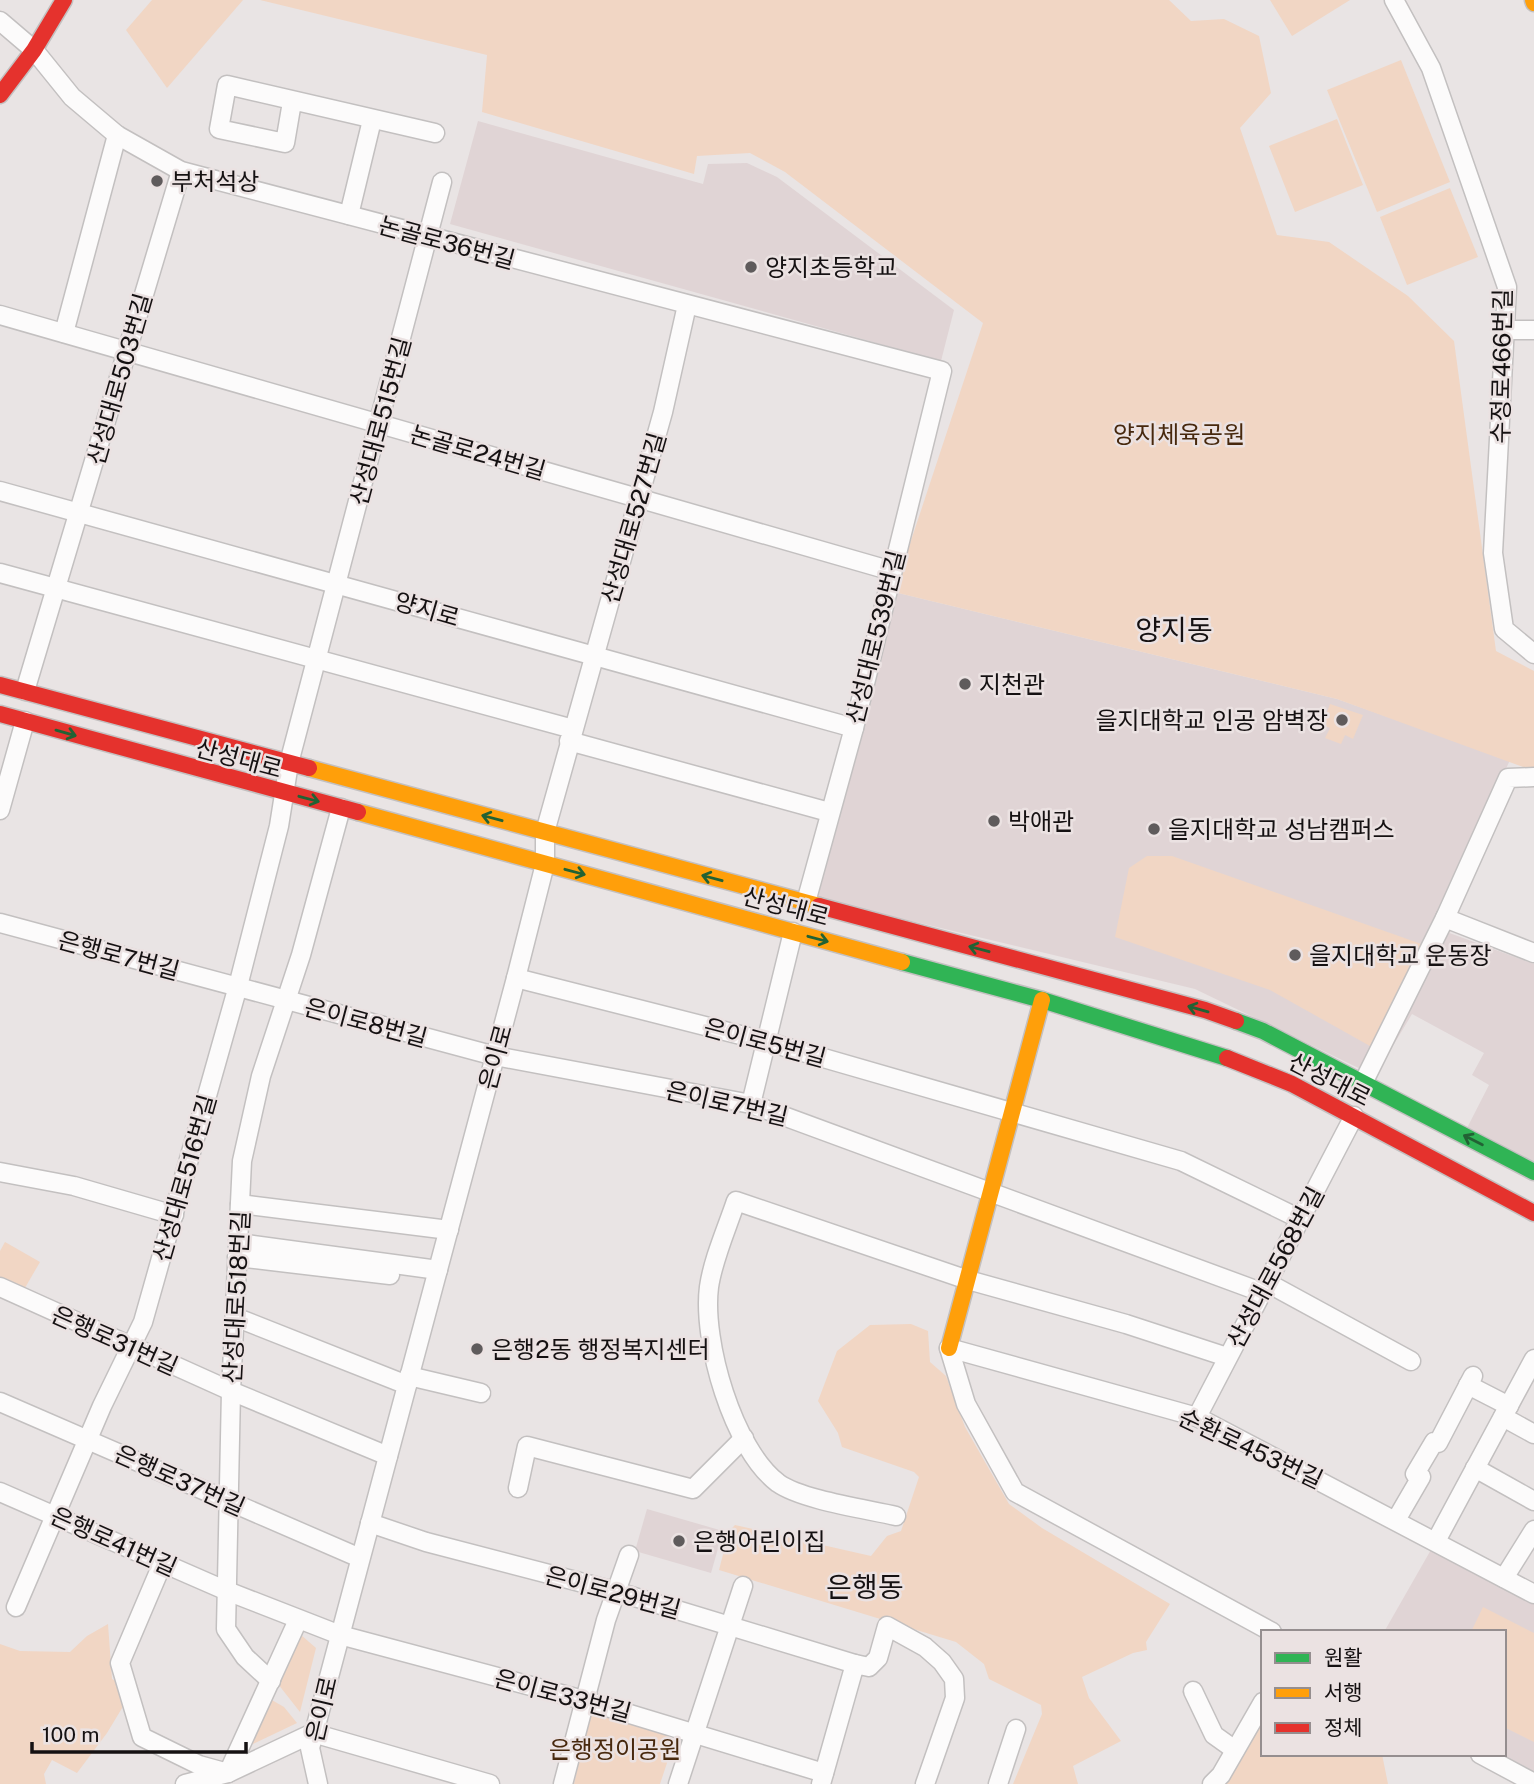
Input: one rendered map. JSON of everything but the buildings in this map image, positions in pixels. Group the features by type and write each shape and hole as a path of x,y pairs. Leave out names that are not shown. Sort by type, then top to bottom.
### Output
{"main road":[{"path":"0,95 34,50 64,0"},
{"name":"산성대로","path":"0,685 1205,1010 1263,1031 1534,1172"},
{"name":"산성대로","path":"0,714 1042,1000 1218,1054 1292,1084 1534,1213"},
{"path":"950,1349 1042,1000"}],"street":[{"name":"수정로466번길","path":"1394,0 1431,68 1507,287 1493,554 1504,629 1534,654"},
{"name":"논골로36번길","path":"0,21 34,50 72,97 117,135 181,171 942,371"},
{"path":"292,102 435,134"},
{"path":"349,215 372,120"},
{"path":"64,333 117,135"},
{"name":"산성대로503번길","path":"24,691 58,588 181,171"},
{"name":"산성대로515번길","path":"289,763 442,182"},
{"name":"산성대로527번길","path":"545,832 663,412 687,305"},
{"name":"논골로24번길","path":"0,315 891,570"},
{"path":"1504,330 1534,330"},
{"name":"산성대로539번길","path":"806,902 853,728 942,371"},
{"name":"양지로","path":"0,491 853,728"},
{"path":"0,573 465,700 571,735 829,812"},
{"path":"0,810 25,721"},
{"name":"산성대로516번길","path":"16,1607 129,1347 143,1322 238,986 279,826 289,763"},
{"path":"1363,1083 1445,918 1508,778 1534,777"},
{"name":"산성대로518번길","path":"271,1681 245,1657 226,1629 231,1391 242,1161 261,1076 286,1002 341,808"},
{"name":"은이로","path":"318,1784 310,1748 313,1733 516,978 545,864 545,832"},
{"path":"1445,918 1534,953"},
{"name":"은행로7번길","path":"0,923 238,986"},
{"path":"751,1104 793,932"},
{"name":"은이로5번길","path":"516,978 768,1042 1181,1161 1300,1219"},
{"name":"은이로8번길","path":"238,986 286,1002 495,1056"},
{"name":"은이로7번길","path":"495,1056 751,1104 1151,1250 1264,1287 1325,1314 1411,1360"},
{"name":"산성대로568번길","path":"1197,1417 1354,1116"},
{"path":"0,1172 74,1186 174,1215"},
{"path":"896,1516 796,1492 778,1483 756,1459 744,1438 712,1348 707,1319 709,1284 736,1200 968,1280 1126,1324 1227,1357"},
{"path":"240,1205 449,1230"},
{"path":"238,1250 436,1275"},
{"name":"은행로31번길","path":"0,1287 231,1391"},
{"path":"235,1317 408,1381 481,1393"},
{"path":"950,1349 966,1404 1015,1492 1268,1630"},
{"name":"순환로453번길","path":"950,1349 1197,1417 1534,1594"},
{"path":"1436,1541 1534,1359"},
{"path":"1396,1520 1421,1477 1415,1474 1434,1442 1438,1443 1471,1381 1534,1434"},
{"path":"231,1391 388,1456"},
{"name":"은행로37번길","path":"0,1402 360,1559"},
{"path":"518,1488 527,1446 693,1489 744,1438"},
{"path":"1475,1468 1534,1501"},
{"name":"은행로41번길","path":"0,1492 227,1591"},
{"name":"은이로29번길","path":"370,1523 426,1542 618,1592 855,1664"},
{"path":"1504,1578 1534,1531"},
{"path":"563,1784 587,1701 606,1620 629,1555"},
{"path":"163,1562 120,1663 142,1737 198,1765 228,1773"},
{"path":"678,1784 743,1586"},
{"path":"227,1591 340,1635"},
{"path":"228,1773 298,1620"},
{"path":"823,1779 855,1664 869,1667 878,1658 887,1626 925,1647 942,1662 954,1679 955,1698 925,1784"},
{"name":"은이로33번길","path":"340,1635 695,1732 823,1779"},
{"path":"1193,1690 1214,1735 1235,1750"},
{"path":"1212,1784 1261,1705"},
{"path":"998,1784 1016,1729"},
{"path":"185,1784 228,1773 313,1733 490,1784"},
{"path":"1484,1756 1534,1783"}],"shaded area":[{"name":"양지초등학교","path":"478,121 703,184 708,164 747,163 777,177 954,310 941,361 450,224"},
{"name":"을지대학교 성남캠퍼스","path":"894,592 1337,699 1510,760 1433,927 1534,964 1534,1163 1467,1128 1489,1085 1472,1075 1484,1053 1412,1014 1375,1076 1195,989 811,897"},
{"name":"은행어린이집","path":"647,1509 723,1531 711,1573 635,1551"},
{"path":"1436,1541 1534,1593 1534,1775 1494,1756 1506,1756 1506,1630 1385,1630"}],"green space":[{"path":"152,0 243,0 167,88 126,30"},
{"name":"양지체육공원","path":"260,0 1169,0 1191,21 1224,19 1259,36 1271,93 1240,128 1277,235 1329,242 1408,296 1454,341 1496,651 1534,671 1534,771 1337,699 894,592 983,323 785,172 750,153 697,156 694,174 482,112 487,55"},
{"path":"1270,0 1350,0 1292,36"},
{"path":"1401,60 1450,182 1377,212 1327,90"},
{"path":"1337,119 1363,185 1295,212 1269,146"},
{"path":"1450,188 1478,257 1407,285 1380,217"},
{"name":"을지대학교 인공 암벽장","path":"1330,704 1363,715 1353,739 1345,735 1341,744 1325,738 1330,728 1322,725"},
{"name":"을지대학교 운동장","path":"1147,856 1172,856 1427,946 1370,1046 1270,990 1115,937 1129,868"},
{"path":"5,1242 40,1262 22,1293 0,1280 0,1251"},
{"path":"911,1324 928,1331 930,1362 946,1376 965,1427 1009,1504 1042,1528 1170,1604 1146,1642 1147,1650 1133,1653 1082,1677 1089,1698 1121,1741 1073,1766 1078,1784 1013,1784 1042,1714 1041,1705 989,1679 984,1664 956,1642 719,1570 729,1531 735,1525 871,1556 887,1536 901,1531 919,1477 914,1472 842,1447 838,1433 818,1401 837,1351 870,1325"},
{"path":"1483,1607 1534,1633 1534,1742 1506,1728 1506,1630 1472,1630"},
{"path":"108,1624 112,1679 133,1690 107,1733 77,1773 52,1760 44,1774 46,1784 0,1784 0,1644 20,1651 70,1652 87,1636"},
{"path":"301,1635 316,1648 300,1712 278,1684"},
{"path":"270,1699 284,1707 297,1723 251,1745"},
{"name":"은행정이공원","path":"591,1705 668,1730 674,1742 660,1784 574,1784"},
{"path":"1261,1724 1261,1756 1382,1756 1388,1784 1223,1784"}],"traffic: fast":[{"path":"902,962 1042,1000 1227,1058"},
{"path":"1236,1021 1263,1031 1534,1172"}],"traffic: slow":[{"path":"309,768 819,906"},
{"path":"358,812 902,962"},
{"path":"949,1348 1042,1000"}],"traffic: jam":[{"path":"0,95 34,50 64,0"},
{"path":"0,685 309,768"},
{"path":"0,714 358,812"},
{"path":"819,906 1205,1010 1236,1021"},
{"path":"1227,1058 1292,1084 1534,1213"}],"place":[{"name":"부처석상","path":"157,181"},
{"name":"양지초등학교","path":"751,267"},
{"name":"지천관","path":"965,684"},
{"name":"을지대학교 인공 암벽장","path":"1342,720"},
{"name":"박애관","path":"994,821"},
{"name":"을지대학교 성남캠퍼스","path":"1154,829"},
{"name":"을지대학교 운동장","path":"1295,955"},
{"name":"은행2동 행정복지센터","path":"477,1349"},
{"name":"은행어린이집","path":"679,1541"}],"district":[{"name":"양지동","path":"1174,629"},
{"name":"은행동","path":"865,1586"}]}
